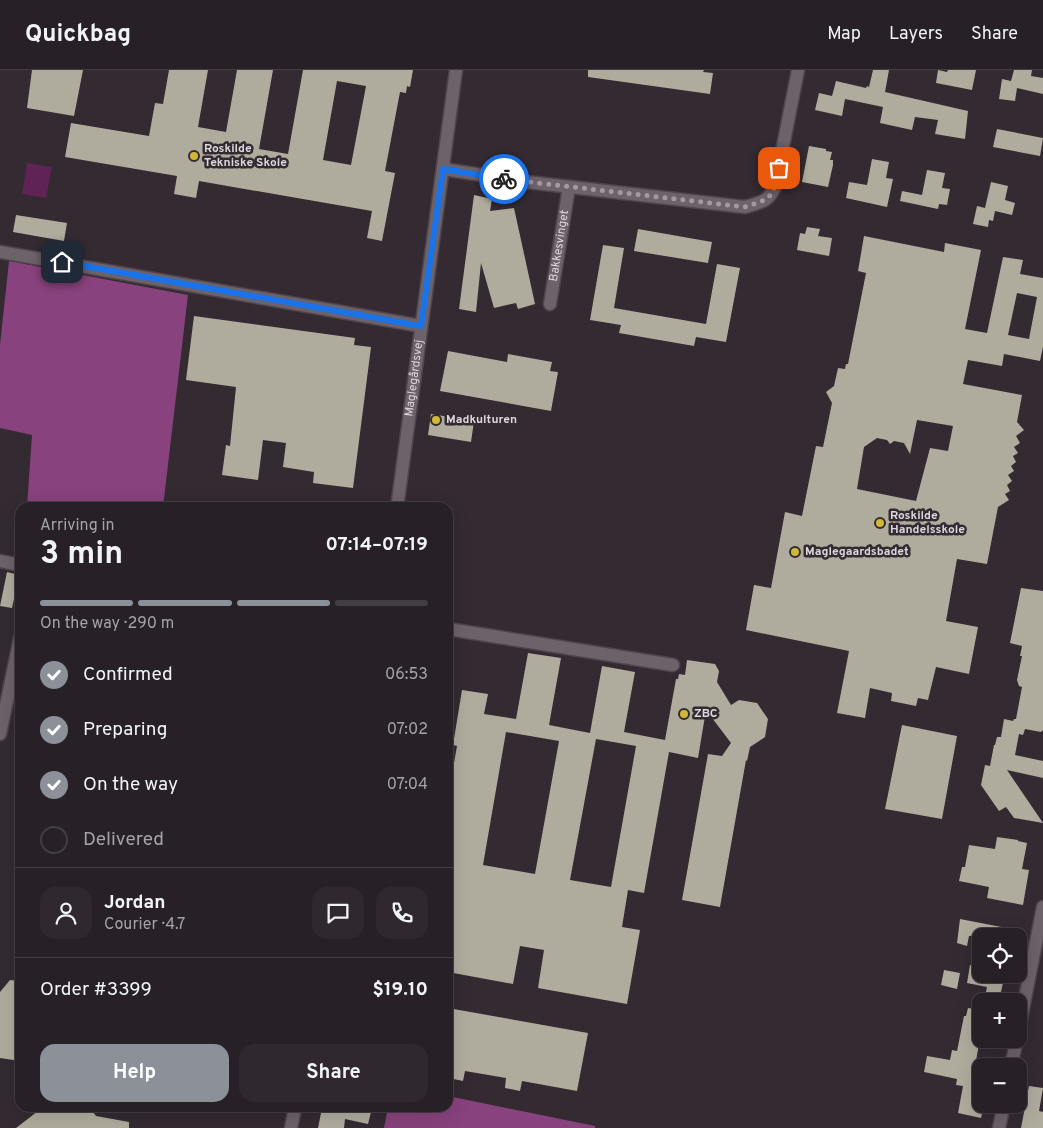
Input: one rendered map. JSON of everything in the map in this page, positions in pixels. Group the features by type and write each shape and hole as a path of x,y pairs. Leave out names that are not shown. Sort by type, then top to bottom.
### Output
{"street":[{"name":"Maglegårdsvej","path":"398,502 456,70"},
{"path":"443,169 569,187 745,207 766,201 776,187 798,70"},
{"name":"Bakkesvinget","path":"550,304 569,187"},
{"path":"0,252 421,326"},
{"path":"0,561 15,564"},
{"path":"453,629 673,665"},
{"path":"0,734 15,662"},
{"path":"1026,993 1043,907"},
{"path":"291,1128 294,1112"},
{"path":"999,1128 1002,1113"}],"shaded area":[{"path":"27,163 52,167 46,198 22,194"},
{"path":"9,261 188,295 164,502 27,502 32,435 0,428 0,345"},
{"path":"453,1097 595,1126 595,1128 384,1128 387,1112 453,1112"}],"building":[{"path":"32,70 83,70 74,116 27,108"},
{"name":"Roskilde Tekniske Skole","path":"169,70 208,70 198,127 226,132 237,70 273,70 259,149 288,154 303,70 413,70 410,87 407,86 406,93 400,92 385,171 395,173 382,241 367,238 372,211 199,181 196,198 174,194 177,176 65,157 71,123 149,136 155,103 163,104","holes":["337,81 366,86 351,165 323,160"]},
{"path":"588,70 704,70 703,72 713,73 710,94 588,77"},
{"path":"873,70 889,70 885,92 968,111 965,139 935,134 938,120 915,117 912,130 880,123 883,107 845,99 842,116 815,110 819,93 832,96 836,81 866,88 867,86 869,87"},
{"path":"938,70 947,72 948,70 976,70 972,90 936,83"},
{"path":"1014,70 1032,70 1031,76 1043,78 1043,94 1017,88 1015,101 999,99 1002,79 1011,81"},
{"path":"997,129 1043,138 1040,156 993,147"},
{"path":"809,146 832,152 830,160 833,160 833,165 828,187 802,182"},
{"path":"872,159 889,162 886,178 893,179 887,207 846,198 849,182 867,185"},
{"path":"927,170 945,173 942,188 950,189 947,205 939,204 938,209 900,201 902,191 922,195"},
{"path":"991,182 1008,186 1005,200 1015,203 1012,215 995,211 993,221 989,220 988,227 973,224 977,206 985,208"},
{"path":"474,195 492,199 490,211 514,208 535,304 518,309 516,303 494,308 481,263 476,312 459,309"},
{"path":"16,215 67,223 64,241 13,232"},
{"path":"807,227 820,229 818,236 832,238 829,256 797,250 800,233 805,234"},
{"path":"638,229 712,242 708,263 634,251"},
{"path":"864,236 944,252 945,243 981,250 965,329 987,333 1003,257 1023,260 1020,274 1043,278 1043,347 1040,361 1004,354 1002,366 968,360 963,384 1022,395 1017,422 1024,430 1016,436 1020,443 1014,447 1018,453 1013,456 1016,462 1011,466 1014,471 1008,475 1012,481 1007,485 1010,491 1005,494 1009,500 998,507 987,564 957,559 946,621 978,627 969,674 936,667 928,700 918,698 916,706 891,701 892,693 870,688 865,718 837,713 849,651 746,630 754,585 771,588 785,512 802,516 816,446 823,447 832,403 826,392 834,386 838,368 845,369 846,364 848,364 866,273 858,271","holes":["1017,293 1037,297 1029,339 1008,335","917,420 953,426 948,451 930,448 916,501 857,489 864,447 877,438 887,440 890,444 894,441 904,443 910,454"]},
{"path":"603,245 624,248 614,308 706,324 717,264 740,268 726,342 696,337 694,346 619,333 621,325 590,320"},
{"path":"194,316 355,338 354,345 371,347 353,488 313,483 314,472 283,467 286,443 263,440 258,480 222,475 226,445 230,446 236,387 186,380"},
{"path":"448,351 507,362 508,354 552,362 550,371 558,372 551,411 440,391"},
{"path":"431,414 474,421 471,442 428,435"},
{"path":"7,572 15,574 15,594 12,608 0,606"},
{"path":"1021,588 1043,591 1043,730 1041,732 1025,729 1023,735 1019,734 1015,755 1043,761 1043,778 1007,770 1043,823 1014,818 1006,807 999,811 981,785 985,765 990,766 997,737 1001,737 1004,719 1013,721 1016,719 1022,687 1019,686 1017,680 1022,646 1010,643"},
{"path":"528,653 561,658 549,725 590,733 602,666 635,672 624,732 665,740 676,679 678,679 679,674 685,675 687,660 715,664 719,671 717,682 731,705 739,700 757,703 768,719 765,737 750,747 746,760 720,907 682,900 708,754 722,756 731,743 706,710 698,758 669,752 644,893 628,890 622,927 640,930 627,1004 538,988 544,950 520,946 513,984 453,973 453,769 457,746 453,745 462,690 488,694 484,714 516,719","holes":["506,732 559,741 535,874 483,865","596,739 636,746 611,887 570,880"]},
{"path":"902,725 957,736 942,819 885,809"},
{"path":"997,837 1027,843 1022,869 1029,870 1023,905 987,898 989,887 959,881 962,867 965,867 969,845 995,849"},
{"path":"960,919 1007,928 972,928 972,936 969,936 967,946 957,943"},
{"path":"970,965 972,965 972,983 1003,983 1001,993 986,993 987,987 967,983"},
{"path":"944,970 960,973 957,989 941,985"},
{"path":"10,980 15,980 15,1060 0,1058 0,992"},
{"path":"968,1008 972,1009 972,1048 978,1048 977,1058 972,1058 972,1113 982,1113 981,1118 958,1113 963,1086 956,1085 957,1079 924,1072 927,1056 950,1060 952,1050 957,1051 964,1016 966,1016"},
{"path":"453,1009 588,1033 577,1091 522,1081 520,1091 505,1088 506,1078 465,1071 463,1081 453,1079"},
{"path":"1029,1086 1043,1088 1039,1111 1043,1112 1043,1128 1021,1128 1024,1113 1027,1113"},
{"path":"37,1112 93,1112 96,1116 129,1122 129,1128 16,1128"},
{"path":"321,1112 371,1112 368,1124 345,1119 344,1128 318,1128"}],"way so far":[{"path":"504,179 745,207 766,201 776,187 779,168"}],"place":[{"name":"Roskilde Tekniske Skole","path":"194,156"},
{"name":"Madkulturen","path":"436,420"},
{"name":"Roskilde Handelsskole","path":"880,523"},
{"name":"Maglegaardsbadet","path":"795,552"},
{"name":"ZBC","path":"684,714"}],"route":[{"path":"62,262 421,326 443,169 504,179"}]}
